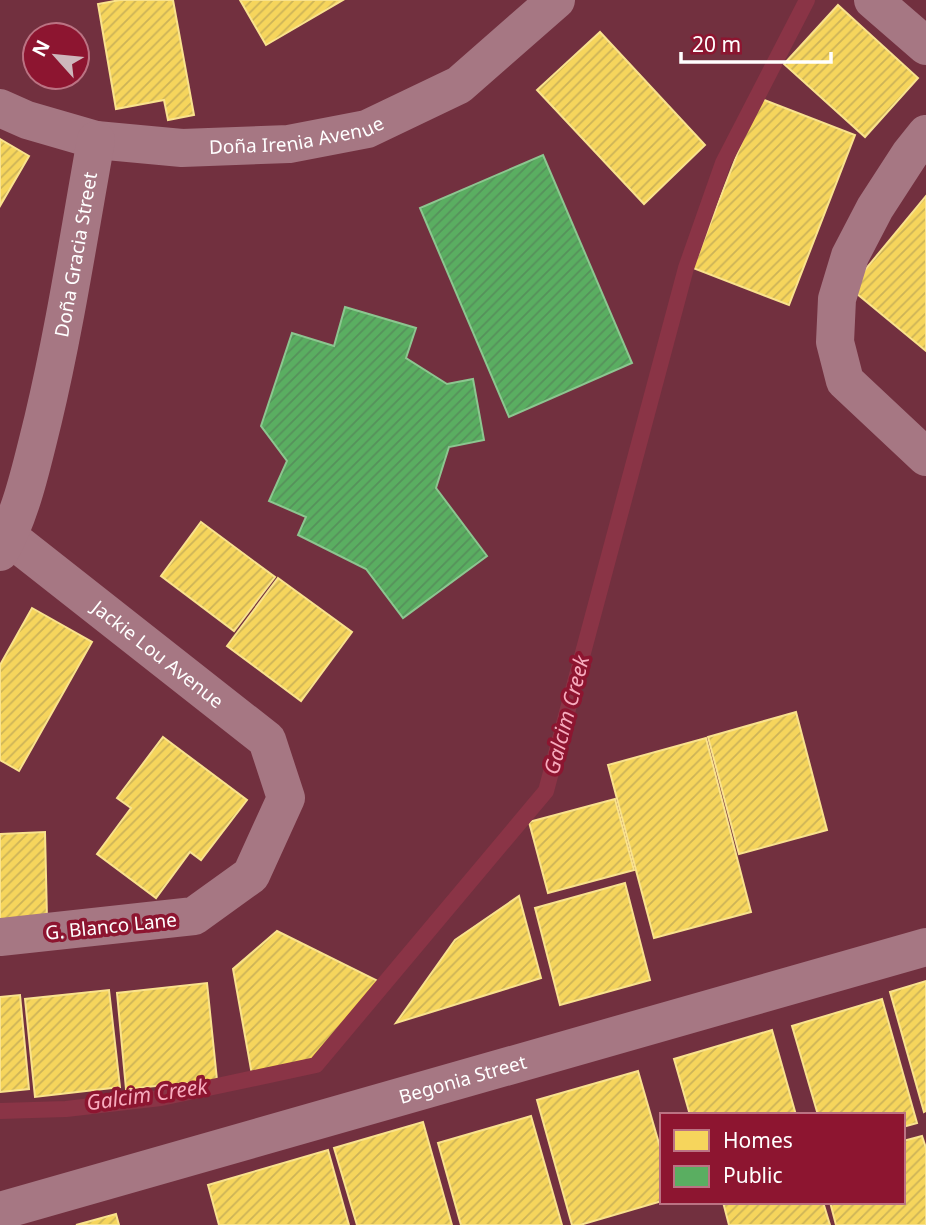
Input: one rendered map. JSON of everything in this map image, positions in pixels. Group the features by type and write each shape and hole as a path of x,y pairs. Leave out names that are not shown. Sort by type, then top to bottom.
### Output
{"street":[{"name":"Doña Irenia Avenue","path":"0,108 27,120 96,141 182,148 276,144 367,128 459,85 556,0"},
{"path":"873,0 926,46"},
{"path":"926,134 910,153 874,208 850,256 837,299 835,342 845,381 926,457"},
{"name":"Doña Gracia Street","path":"3,539 32,465 55,369 96,141"},
{"name":"Jackie Lou Avenue","path":"3,539 267,740 286,798"},
{"name":"G. Blanco Lane","path":"0,937 194,916 251,876 286,798"},
{"name":"Begonia Street","path":"0,1212 926,947"}],"building: Homes":[{"path":"120,0 173,0 194,115 168,120 164,100 116,109 98,4"},
{"path":"240,0 343,0 266,45"},
{"path":"838,5 918,78 865,137 784,64"},
{"path":"600,32 705,145 644,204 537,90"},
{"path":"759,98 855,135 789,305 693,268"},
{"path":"0,139 29,156 0,206"},
{"path":"926,196 926,351 850,288"},
{"path":"201,522 275,577 234,631 161,576"},
{"path":"278,578 352,632 301,701 227,646"},
{"path":"32,608 92,642 19,771 0,760 0,665"},
{"path":"796,712 827,830 739,854 708,737"},
{"path":"163,737 247,800 201,860 190,852 156,898 97,854 131,808 117,798"},
{"path":"706,738 751,912 654,938 608,765"},
{"path":"615,799 634,870 548,893 529,822"},
{"path":"45,832 47,919 0,920 0,834"},
{"path":"625,883 650,980 560,1005 535,908"},
{"path":"519,896 541,978 396,1023 455,940"},
{"path":"277,931 378,981 318,1059 252,1075 233,969"},
{"path":"926,981 926,1111 924,1112 890,992"},
{"path":"207,983 217,1080 126,1089 117,993"},
{"path":"109,990 120,1087 35,1097 25,999"},
{"path":"20,995 29,1089 0,1092 0,997"},
{"path":"882,999 917,1123 905,1126 905,1113 817,1113 792,1026"},
{"path":"772,1030 795,1113 689,1113 674,1059"},
{"path":"638,1071 660,1147 660,1202 572,1225 537,1100"},
{"path":"531,1116 562,1225 461,1225 438,1143"},
{"path":"423,1122 452,1225 357,1225 334,1148"},
{"path":"922,1136 926,1148 926,1225 836,1225 831,1204 905,1204 905,1140"},
{"path":"328,1150 349,1225 219,1225 208,1185"},
{"path":"724,1204 824,1204 830,1225 729,1225"},
{"path":"116,1214 119,1225 76,1225"}],"building: Public":[{"path":"543,155 632,363 509,417 420,208"},
{"path":"345,307 416,328 406,358 447,384 473,379 484,440 449,447 436,488 487,556 403,618 366,569 298,535 306,517 269,501 287,461 261,426 292,333 334,346"}],"waterway":[{"name":"Galcim Creek","path":"0,1111 66,1109 161,1098 316,1065 546,791 686,268 723,163 807,0"}]}
